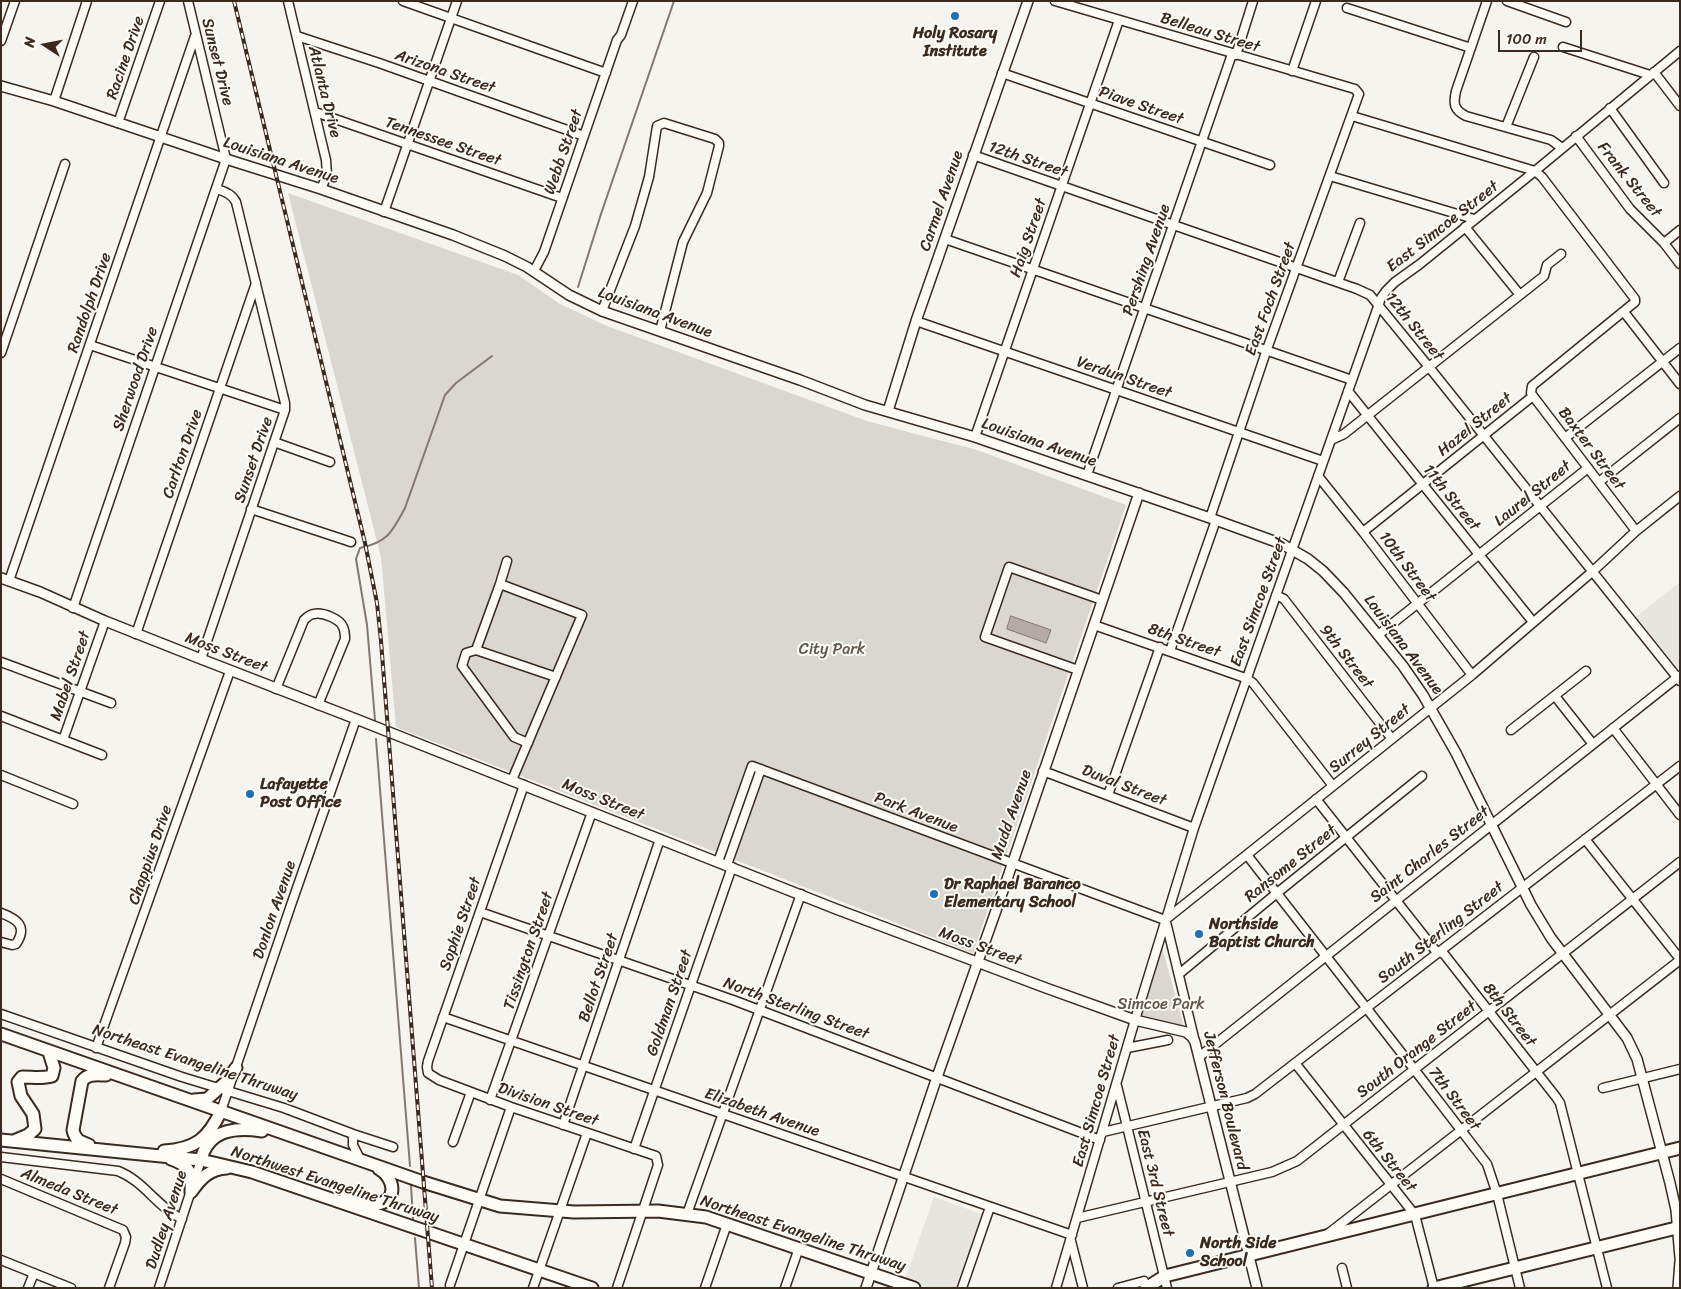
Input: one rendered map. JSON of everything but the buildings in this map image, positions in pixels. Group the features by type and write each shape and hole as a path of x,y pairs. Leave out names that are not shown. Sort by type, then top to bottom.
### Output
{"highway":[{"name":"Northeast Evangeline Thruway","path":"1,1034 294,1137 500,1206 560,1211 643,1210 686,1214 727,1224 914,1288"},
{"path":"14,1141 28,1135 34,1129 32,1114 21,1096 18,1082 22,1077 41,1079 52,1076 54,1068 49,1052"},
{"path":"191,1100 207,1099 223,1090 236,1068"},
{"path":"103,1149 83,1143 74,1137 74,1123 82,1081 89,1075 118,1076"},
{"path":"117,1150 158,1151 183,1148 201,1140 208,1134 221,1111"},
{"path":"200,1160 203,1150 217,1136 238,1128 294,1137"},
{"name":"Northwest Evangeline Thruway","path":"1,1140 117,1150 200,1160 234,1167 592,1288"},
{"path":"1145,1284 1166,1282 1249,1255 1680,1148"},
{"path":"158,1155 186,1167 191,1176 191,1192"},
{"path":"269,1178 307,1183 373,1204 384,1202 391,1193 391,1181 384,1172 360,1159"},
{"path":"191,1192 200,1179 208,1173 217,1169 234,1167"},
{"path":"1434,1288 1679,1227"}],"main road":[{"name":"Carmel Avenue","path":"888,411 916,321 1028,1"},
{"name":"Louisiana Avenue","path":"1,86 54,101 321,189 491,250 534,271 569,295 602,312 800,380 865,405 975,437 1213,519 1293,549 1315,564 1332,579 1408,672 1431,707 1456,753 1541,923 1562,954 1627,1038 1643,1078 1670,1182 1679,1227 1680,1259 1678,1288"},
{"name":"Mudd Avenue","path":"866,1288 1139,493"},
{"name":"Moss Street","path":"5,579 201,660 512,780 890,930 1135,1020 1186,1032 1192,1036 1195,1042"},
{"name":"Jefferson Boulevard","path":"1195,1042 1257,1288"}],"street":[{"path":"1,41 15,1"},
{"path":"54,101 88,1"},
{"name":"Racine Drive","path":"118,123 160,1"},
{"name":"Sunset Drive","path":"188,1 226,159"},
{"name":"Atlanta Drive","path":"288,1 327,166 327,175 321,189"},
{"path":"403,1 606,73"},
{"path":"384,212 457,1"},
{"name":"Belleau Street","path":"1055,1 1357,91"},
{"name":"Pershing Avenue","path":"1087,475 1202,141 1253,1"},
{"path":"1292,71 1316,1"},
{"path":"1487,1 1456,91 1455,107 1466,116 1551,140 1562,148"},
{"path":"1506,1 1566,22"},
{"name":"Webb Street","path":"534,271 544,252 617,40 621,35 628,2"},
{"path":"1347,8 1472,48"},
{"name":"Haig Street","path":"975,437 1119,20"},
{"name":"Randolph Drive","path":"5,579 90,345 195,34"},
{"name":"Arizona Street","path":"296,36 584,136"},
{"path":"1563,47 1652,74 1680,106"},
{"name":"East Simcoe Street","path":"1056,1288 1194,828 1378,304 1386,290 1395,282 1466,227 1680,51"},
{"path":"1506,128 1534,57"},
{"name":"Piave Street","path":"1002,73 1270,165"},
{"name":"East Foch Street","path":"1170,651 1267,350 1359,98 1357,91"},
{"path":"1610,108 1664,183"},
{"name":"Tennessee Street","path":"315,112 562,198"},
{"path":"1352,116 1535,171 1542,177 1635,299 1635,302 1624,312 1535,383 1531,389 1533,396"},
{"path":"602,312 635,226 650,177 656,126 664,123 718,140 719,146 709,187 683,242 660,332"},
{"name":"Frank Street","path":"1576,136 1630,209 1664,243 1680,264"},
{"name":"12th Street","path":"973,156 1366,293 1378,304 1539,507 1679,678"},
{"name":"Sherwood Drive","path":"73,608 226,159"},
{"path":"1,353 65,164"},
{"path":"1330,176 1474,220"},
{"name":"Sunset Drive","path":"201,660 274,442 285,403 236,202 228,193 216,188"},
{"path":"1338,282 1360,223"},
{"path":"1466,227 1520,295"},
{"path":"1664,243 1680,230"},
{"path":"945,239 1352,380"},
{"path":"1331,440 1344,434 1544,276 1547,266 1561,254"},
{"name":"Carlton Drive","path":"136,634 256,283"},
{"path":"1624,312 1680,384"},
{"name":"Verdun Street","path":"916,321 1323,462"},
{"path":"90,345 284,410"},
{"path":"1565,438 1680,348"},
{"name":"11th Street","path":"1348,391 1532,622"},
{"name":"Baxter Street","path":"1533,396 1636,531"},
{"name":"Hazel Street","path":"1363,532 1533,396"},
{"path":"1599,482 1680,418"},
{"path":"274,442 330,462"},
{"name":"Laurel Street","path":"1378,635 1588,468"},
{"name":"10th Street","path":"1318,476 1472,675"},
{"name":"Surrey Street","path":"1166,920 1472,675 1592,572 1636,531 1680,496"},
{"path":"251,508 351,542"},
{"path":"476,650 507,561"},
{"path":"1078,670 985,637 1009,567 1102,600"},
{"path":"500,584 582,615 512,780"},
{"name":"9th Street","path":"1276,595 1284,599 1392,739"},
{"path":"276,689 304,620 311,615 322,614 339,622 344,628 345,639 318,705"},
{"name":"Mabel Street","path":"63,740 105,621"},
{"name":"8th Street","path":"1094,625 1247,678 1253,683 1333,786"},
{"path":"1108,794 1160,647"},
{"path":"528,743 514,737 462,666 466,653 476,650 556,677"},
{"path":"1,662 111,702"},
{"name":"Chappius Drive","path":"96,1048 230,671"},
{"path":"1511,730 1586,671"},
{"name":"Saint Charles Street","path":"1199,1057 1592,743 1679,678"},
{"path":"1555,696 1592,743"},
{"path":"1,716 102,755"},
{"name":"Donlon Avenue","path":"236,1068 356,719"},
{"path":"1613,728 1680,815"},
{"name":"South Sterling Street","path":"1211,1107 1247,1098 1255,1094 1680,766"},
{"name":"Park Avenue","path":"761,769 952,842 1166,920"},
{"name":"Goldman Street","path":"634,1149 691,986 726,865 761,769"},
{"name":"Duval Street","path":"1043,771 1194,828"},
{"path":"1,775 73,804"},
{"name":"Ransome Street","path":"1179,974 1422,776"},
{"name":"Sophie Street","path":"428,1073 428,1061 524,785"},
{"name":"8th Street","path":"1316,799 1435,950 1444,954 1560,1104 1607,1288"},
{"name":"Tissington Street","path":"490,1100 592,812"},
{"path":"1326,1236 1680,959 1585,839"},
{"name":"Bellot Street","path":"563,1125 660,840"},
{"name":"7th Street","path":"1247,855 1487,1164 1497,1194 1520,1288"},
{"name":"South Orange Street","path":"1077,1218 1282,1169 1304,1156 1680,862"},
{"path":"686,1214 801,894"},
{"name":"North Sterling Street","path":"480,912 759,1010 1101,1136"},
{"path":"1,913 16,919 20,927 16,944 12,945 1,942"},
{"name":"Jefferson Boulevard","path":"1166,920 1195,1042"},
{"name":"Northeast Evangeline Thruway","path":"1,1014 96,1048 284,1108 393,1147"},
{"name":"Elizabeth Avenue","path":"443,1017 990,1207 1071,1237"},
{"path":"1127,1048 1168,1040"},
{"name":"6th Street","path":"1295,1063 1415,1215 1434,1288"},
{"path":"1604,1088 1680,1069"},
{"name":"Division Street","path":"428,1073 439,1080 490,1100 654,1155 658,1160 643,1210"},
{"name":"East 3rd Street","path":"1117,1084 1166,1282"},
{"path":"221,1111 223,1090"},
{"path":"453,1142 471,1092"},
{"path":"450,1285 511,1107"},
{"path":"1101,1136 1127,1126 1211,1107"},
{"path":"533,1288 587,1133"},
{"path":"353,1134 353,1145 360,1159"},
{"path":"1,1157 118,1171 130,1176 172,1214 182,1219"},
{"name":"Dudley Avenue","path":"159,1288 200,1160"},
{"name":"Almeda Street","path":"1,1180 120,1228 125,1234 126,1243 109,1288"},
{"path":"962,1288 990,1207"},
{"path":"617,1288 643,1210"},
{"path":"705,1288 727,1224"},
{"path":"1071,1237 1083,1288"},
{"path":"785,1288 799,1248"},
{"path":"1,1260 71,1288"},
{"path":"1342,1268 1347,1288"},
{"path":"28,1288 34,1273"},
{"path":"1118,1288 1145,1284"}],"shaded area":[{"path":"1680,582 1680,670 1677,672 1634,618"},
{"path":"1011,616 1051,630 1046,643 1007,629"},
{"path":"934,1197 982,1214 956,1288 929,1288 905,1279"}],"green space":[{"name":"City Park","path":"288,193 518,275 560,304 607,326 867,421 974,449 1126,505 973,953 396,727 381,557"},
{"name":"Simcoe Park","path":"1162,947 1184,1027 1139,1018"}],"waterway":[{"path":"578,287 674,1"},
{"path":"375,720 367,625 356,559 360,548 377,543 388,535 405,508 445,395 456,383 492,356"},
{"path":"376,739 410,1166"},
{"path":"411,1185 413,1219"},
{"path":"415,1238 419,1288"}],"railway":[{"path":"234,1 365,543 377,603 432,1288"}],"place":[{"name":"Holy Rosary Institute","path":"955,16"},
{"name":"Lafayette Post Office","path":"250,794"},
{"name":"Dr Raphael Baranco Elementary School","path":"934,894"},
{"name":"Northside Baptist Church","path":"1199,934"},
{"name":"North Side School","path":"1190,1253"}]}
